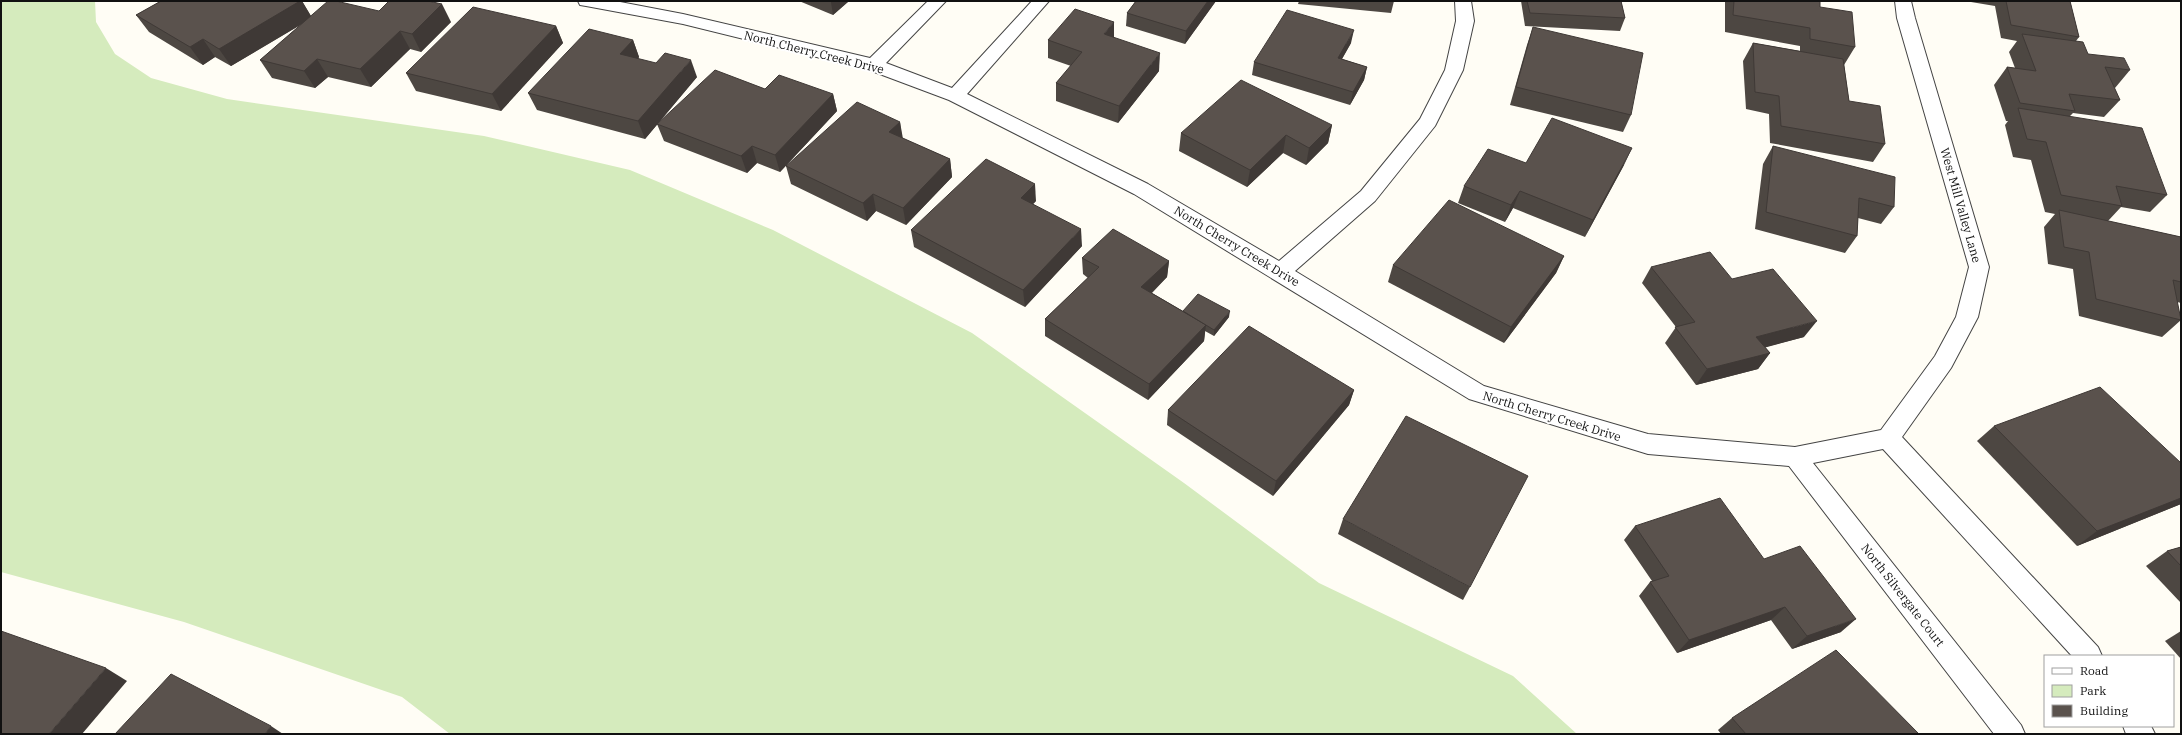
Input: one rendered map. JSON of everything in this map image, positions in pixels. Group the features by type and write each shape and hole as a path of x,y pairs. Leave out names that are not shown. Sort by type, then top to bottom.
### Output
{"street":[{"name":"North Cherry Creek Drive","path":"586,1 683,19 874,65 955,96 1140,189 1280,272 1477,393 1648,444 1795,457 1888,438"},
{"path":"874,65 938,1"},
{"path":"955,96 1041,1"},
{"path":"1280,272 1368,196 1428,122 1454,70 1465,22 1463,1"},
{"name":"West Mill Valley Lane","path":"1888,438 1946,356 1967,317 1979,267 1906,18 1903,1"},
{"path":"1888,438 2087,655"},
{"name":"North Silvergate Court","path":"1795,457 2011,734"}],"green space":[{"path":"1,1 95,1 96,22 115,54 151,78 227,99 484,136 630,170 773,230 972,333 1184,483 1319,583 1513,676 1577,734 450,734 402,697 184,622 1,572"}],"building":[{"path":"161,1 300,1 219,49 203,39 190,47 136,15"},
{"path":"328,1 336,1 379,11 389,1 428,1 442,4 412,34 400,31 360,69 317,59 304,71 260,60"},
{"path":"1136,1 1208,1 1186,31 1127,13"},
{"path":"1527,1 1621,1 1625,18 1530,13"},
{"path":"1734,1 1820,1 1820,7 1852,12 1855,47 1810,39 1810,28 1733,15"},
{"path":"2006,1 2070,1 2079,37 2011,25"},
{"path":"473,7 556,26 492,94 406,73"},
{"path":"1075,9 1114,22 1104,34 1160,53 1119,106 1056,83 1082,52 1048,40"},
{"path":"1287,10 1354,30 1338,58 1367,67 1353,92 1254,62"},
{"path":"1533,27 1643,53 1631,115 1516,87"},
{"path":"589,29 633,40 620,54 656,63 665,53 691,60 638,121 528,93"},
{"path":"2022,34 2083,42 2088,54 2124,58 2130,70 2105,67 2120,100 2069,94 2075,111 2020,103 2007,67 2036,71"},
{"path":"1753,43 1843,59 1849,101 1880,106 1885,144 1781,126 1779,96 1755,92"},
{"path":"715,70 765,89 779,75 833,94 775,155 752,146 741,156 657,124"},
{"path":"1241,80 1332,125 1309,148 1286,135 1250,170 1181,133"},
{"path":"857,102 900,122 889,132 950,159 903,208 873,194 863,203 786,166"},
{"path":"2018,108 2142,128 2167,195 2116,186 2122,206 2061,195 2046,142 2027,139"},
{"path":"1552,118 1632,148 1593,220 1520,191 1511,205 1464,186 1488,149 1526,163"},
{"path":"1773,146 1895,177 1894,207 1859,198 1857,236 1766,212"},
{"path":"986,159 1035,184 1021,198 1081,229 1023,290 911,230"},
{"path":"1449,200 1564,256 1511,327 1393,265"},
{"path":"2059,210 2181,237 2181,282 2173,280 2181,320 2096,299 2089,252 2064,247"},
{"path":"1113,229 1169,261 1141,287 1206,325 1149,384 1045,319 1099,267 1082,258"},
{"path":"1710,252 1732,279 1773,269 1817,321 1756,337 1770,353 1707,369 1675,327 1695,322 1651,267"},
{"path":"1198,294 1230,311 1214,330 1183,311"},
{"path":"1249,326 1354,390 1276,481 1168,410"},
{"path":"2100,387 2181,463 2181,498 2097,531 1994,426"},
{"path":"1406,416 1528,476 1470,587 1343,519"},
{"path":"1720,498 1764,559 1800,546 1856,619 1807,636 1785,607 1689,640 1650,582 1669,576 1635,526"},
{"path":"2181,547 2181,566 2167,551"},
{"path":"1,631 106,668 49,734 1,734"},
{"path":"1836,650 1919,734 1746,734 1732,718"},
{"path":"171,674 271,726 265,734 115,734"}]}
